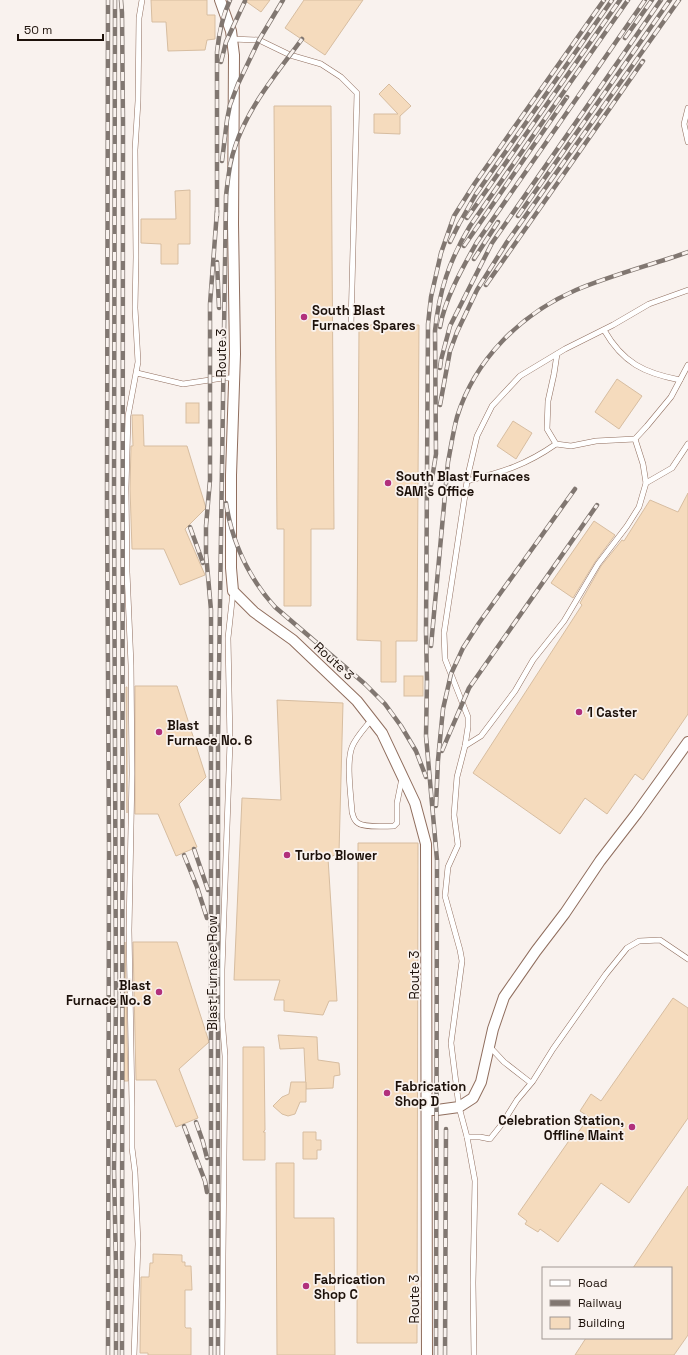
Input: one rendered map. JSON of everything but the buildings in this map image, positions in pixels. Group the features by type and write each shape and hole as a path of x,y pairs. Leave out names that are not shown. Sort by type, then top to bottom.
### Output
{"street":[{"name":"Route 3","path":"220,0 231,31 234,55 234,378 231,475 231,568 233,591 254,612 293,640 357,701 382,732 415,803 426,844 427,1355"},
{"path":"427,1110 459,1107 473,1098 481,1082 493,1029 504,997 600,862 642,808 688,742"}],"lane":[{"path":"134,1355 138,1244 135,1172 132,1148 129,930 132,774 131,665 127,572 126,488 128,416 138,362 135,308 135,150 138,102 139,18 142,0"},
{"path":"232,39 259,40 290,55 321,64 341,77 357,93 351,325"},
{"path":"688,108 684,124 688,142"},
{"path":"474,1355 473,1283 475,1180 467,1137 459,1107 451,1043 462,961 445,896 448,867 458,845 454,815 457,777 465,746 468,717 445,659 444,633 467,481 477,436 492,406 520,376 649,304 688,290"},
{"path":"604,330 613,345 632,363 646,371 680,380"},
{"path":"556,444 547,429 548,401 557,354"},
{"path":"467,481 500,473 523,464 556,444 571,446 596,442 635,439 671,397 688,365"},
{"path":"137,372 183,384 223,378 234,378"},
{"path":"465,746 481,736 515,691 533,660 564,620 598,564 628,526 639,507 646,483 643,464 635,439"},
{"path":"646,483 672,468 688,444"},
{"name":"Blast Furnace Row","path":"222,1355 225,1056 222,1018 222,970 230,742 228,638 233,591"},
{"path":"372,719 359,734 352,747 349,759 352,812 354,820 358,824 394,826 397,823 397,803 403,775"},
{"path":"467,1137 490,1139 502,1124 517,1100 531,1083 553,1048 606,974 627,948 639,941 660,940 688,959"},
{"path":"490,1047 504,1062 531,1083"}],"railway":[{"path":"108,0 108,1355"},
{"path":"115,0 114,497 116,999 114,1169 116,1355"},
{"path":"121,0 123,123 122,1355"},
{"path":"217,216 217,52 221,25 230,0"},
{"path":"222,161 230,105 238,84 259,40 283,0"},
{"path":"436,1355 437,860 426,736 428,324 431,297 441,253 454,216 475,183 604,0"},
{"path":"450,242 476,194 612,0"},
{"path":"467,218 620,0"},
{"path":"431,485 436,454 435,331 442,289 451,264 470,226 628,0"},
{"path":"440,327 442,316 450,294 460,272 477,242 645,0"},
{"path":"625,38 652,0"},
{"path":"440,368 450,326 492,243 661,0"},
{"path":"518,216 670,0"},
{"path":"440,405 450,351 457,332 477,290 507,242 679,0"},
{"path":"221,62 226,42 245,1"},
{"path":"218,1355 218,741 226,196 231,159 247,118 273,78 302,39"},
{"path":"486,285 643,61"},
{"path":"464,246 567,97"},
{"path":"211,1355 211,610 206,554 206,526 210,480 210,304 217,211"},
{"path":"474,259 498,222"},
{"path":"431,646 448,462 457,417 475,376 488,358 519,325 556,300 576,290 603,280 688,252"},
{"path":"217,262 219,308"},
{"path":"436,806 438,760 443,709 451,674 463,648 479,623 575,489"},
{"path":"226,503 237,545 257,584 275,607 365,684 385,704 401,726 416,751 426,777"},
{"path":"442,751 469,688 597,505"},
{"path":"190,527 203,563"},
{"path":"194,849 208,890"},
{"path":"184,855 197,887 207,918"},
{"path":"196,1122 207,1158"},
{"path":"184,1126 205,1181 207,1192"},
{"path":"445,1355 446,1129"}],"place":[{"name":"South Blast Furnaces Spares","path":"304,317"},
{"name":"South Blast Furnaces SAM's Office","path":"388,483"},
{"name":"1 Caster","path":"579,712"},
{"name":"Blast Furnace No. 6","path":"159,732"},
{"name":"Turbo Blower","path":"287,855"},
{"name":"Blast Furnace No. 8","path":"159,992"},
{"name":"Fabrication Shop D","path":"387,1093"},
{"name":"Celebration Station, Offline Maint","path":"632,1127"},
{"name":"Fabrication Shop C","path":"306,1286"}]}
